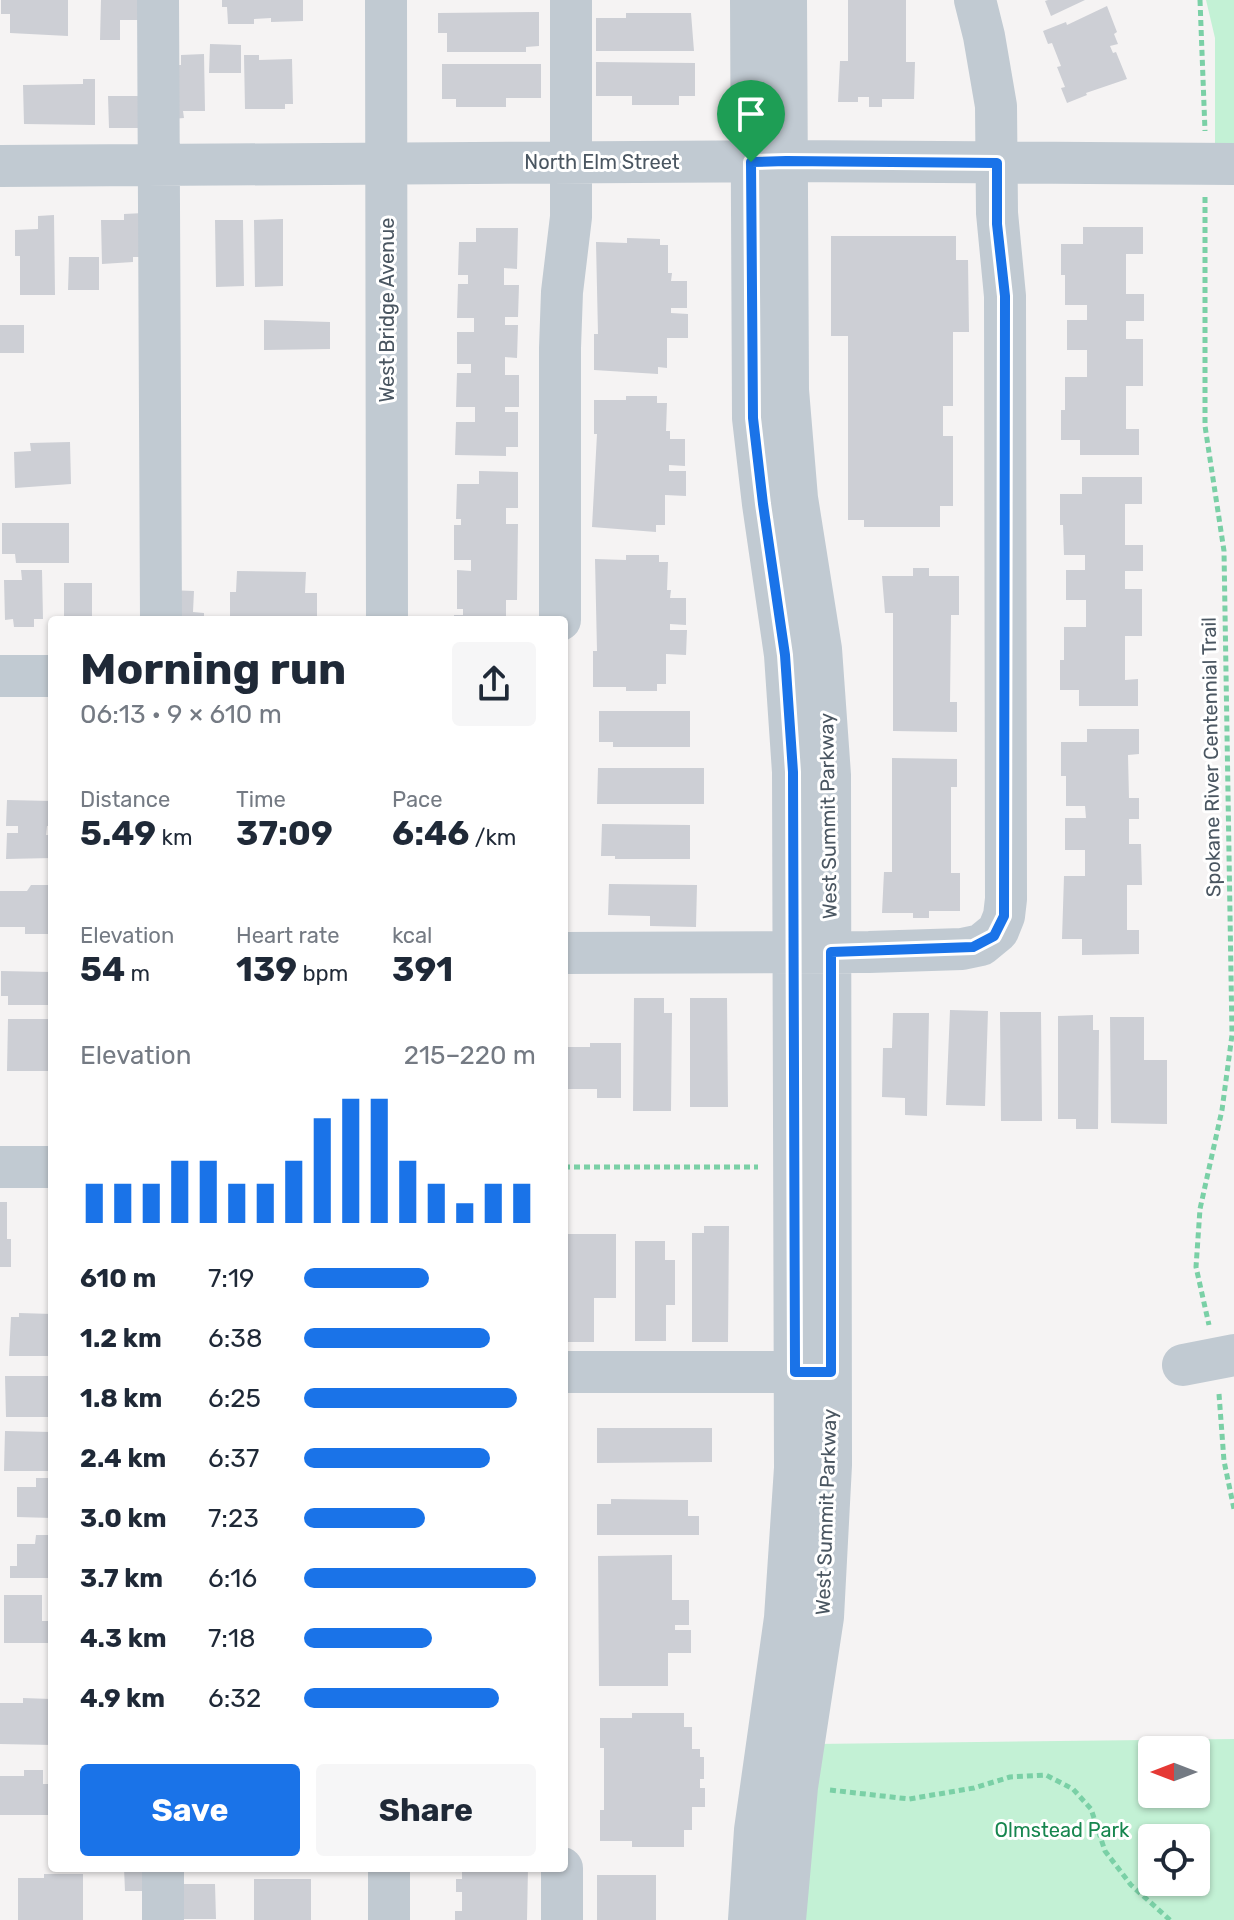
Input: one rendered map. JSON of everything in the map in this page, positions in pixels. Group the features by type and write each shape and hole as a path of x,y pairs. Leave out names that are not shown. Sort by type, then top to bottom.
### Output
{"street":[{"path":"158,0 161,616"},
{"name":"West Bridge Avenue","path":"386,0 387,616"},
{"path":"560,616 560,335 571,217 571,0"},
{"name":"West Summit Parkway","path":"751,0 769,162"},
{"name":"West Summit Parkway","path":"749,1920 755,1830 790,1569 795,1468 813,1372 812,952 790,710 753,418 769,162 786,0"},
{"path":"568,953 812,952 973,947 994,936 1004,916 1006,329 997,213 994,87 975,0"},
{"name":"North Elm Street","path":"0,166 769,162 1219,164"},
{"path":"0,676 48,676"},
{"name":"West Summit Parkway","path":"785,1920 797,1787 827,1572 831,1479 813,1372 794,1167 812,952"},
{"path":"0,1167 48,1167"},
{"path":"568,1372 813,1372"},
{"path":"163,1872 163,1920"},
{"path":"389,1872 389,1920"},
{"path":"562,1872 562,1920"}],"path":[{"name":"Spokane River Centennial Trail","path":"1200,0 1219,164 1205,426 1224,551 1232,1035 1222,1110 1200,1209 1196,1267 1224,1461 1234,1509"},
{"path":"568,1167 794,1167"},
{"path":"797,1787 909,1799 974,1788 1010,1777 1046,1775 1073,1789 1091,1809 1105,1851 1131,1885 1170,1920"}],"green space":[{"path":"1206,0 1234,0 1234,149 1215,150 1215,38"},
{"name":"Olmstead Park","path":"1210,1739 1234,1739 1234,1920 804,1920 815,1744 1138,1740 1138,1808 1210,1808"}],"building":[{"path":"1,0 68,0 68,36 10,33 10,14 1,14"},
{"path":"101,0 144,0 144,20 120,20 120,40 100,40"},
{"path":"222,0 303,0 303,21 271,22 271,18 254,19 254,24 228,24 227,7 222,7"},
{"path":"848,0 906,0 906,62 915,62 914,99 882,99 882,107 869,107 869,97 858,97 858,102 838,102 840,61 848,61"},
{"path":"1085,0 1051,16 1045,1"},
{"path":"1107,6 1118,44 1110,46 1113,53 1116,52 1127,79 1067,103 1057,67 1061,66 1052,43 1048,44 1043,31 1066,22 1067,25"},
{"path":"539,12 539,46 526,47 526,52 447,52 447,33 438,33 438,13"},
{"path":"626,13 691,13 694,51 596,51 596,18 626,18"},
{"path":"210,44 241,45 241,73 209,73"},
{"path":"204,54 205,111 183,111 184,118 171,119 170,65 181,65 181,55"},
{"path":"244,55 259,55 259,60 292,59 293,104 285,104 285,109 245,109"},
{"path":"596,62 695,63 695,96 679,96 679,105 632,105 632,96 596,96"},
{"path":"442,64 541,64 541,98 506,98 506,107 456,107 456,99 442,99"},
{"path":"83,79 95,79 95,125 24,124 23,85 83,84"},
{"path":"108,96 147,96 148,128 109,128"},
{"path":"144,213 139,257 133,257 133,262 102,264 101,220 124,220 124,214"},
{"path":"54,215 55,295 20,295 20,256 15,256 15,230 38,229 38,216"},
{"path":"283,219 283,286 255,287 254,220"},
{"path":"215,220 243,220 244,286 216,287"},
{"path":"1083,227 1143,227 1143,254 1126,254 1126,294 1144,294 1144,321 1126,321 1126,339 1143,339 1143,386 1126,386 1126,429 1139,429 1139,455 1080,455 1080,440 1061,440 1065,377 1087,377 1087,350 1067,350 1067,320 1087,320 1087,305 1065,305 1061,244 1083,244"},
{"path":"476,228 518,228 517,269 504,268 504,285 519,285 518,317 505,317 505,325 518,325 517,358 505,357 505,375 519,375 519,407 505,407 505,412 518,412 518,447 506,447 506,456 455,455 456,422 475,422 475,407 456,407 457,373 471,373 471,364 457,364 457,332 474,332 474,318 457,318 458,284 468,284 468,275 458,275 459,242 476,242"},
{"path":"831,236 956,236 956,260 968,260 969,332 953,332 953,406 943,406 943,436 953,436 953,506 940,506 940,527 864,527 864,520 848,520 848,336 831,336"},
{"path":"627,238 660,239 660,245 668,245 671,281 687,281 687,308 671,308 671,313 688,314 688,338 667,338 667,368 658,367 658,374 594,370 594,334 598,334 596,242 627,243"},
{"path":"69,257 99,257 99,290 68,290"},
{"path":"264,320 330,322 330,349 264,350"},
{"path":"0,325 24,325 24,353 0,353"},
{"path":"626,396 657,396 657,403 667,403 666,431 670,431 670,439 685,439 685,466 669,465 669,471 686,471 686,496 665,495 665,525 656,525 656,532 592,527 597,434 594,434 594,400 626,400"},
{"path":"70,442 71,484 15,488 14,452 31,451 30,443"},
{"path":"479,471 518,472 518,508 506,508 506,524 518,524 517,600 506,600 506,616 454,616 463,615 463,609 457,609 457,570 471,571 471,560 454,560 454,525 461,525 461,519 456,519 457,484 479,484"},
{"path":"1082,477 1142,477 1142,504 1125,504 1125,545 1143,545 1143,571 1125,571 1125,589 1142,589 1142,636 1125,636 1125,680 1138,679 1138,706 1079,706 1079,690 1060,690 1064,627 1086,627 1086,600 1066,600 1066,570 1085,570 1085,555 1064,555 1060,494 1082,494"},
{"path":"2,523 69,523 69,563 16,563 15,554 2,554"},
{"path":"626,555 659,555 659,562 668,562 667,590 671,590 670,598 686,598 686,625 670,624 670,630 687,630 686,655 666,654 666,684 657,684 657,691 593,687 593,651 597,651 595,559 626,560"},
{"path":"913,568 929,568 929,576 959,576 959,615 951,615 950,702 957,702 957,732 893,731 893,613 885,613 882,576 913,576"},
{"path":"21,570 42,570 43,619 34,619 34,627 14,627 13,619 5,620 4,580 22,580"},
{"path":"237,571 306,572 305,593 317,593 317,616 230,616 230,592 236,592"},
{"path":"64,583 92,583 92,616 64,616"},
{"path":"169,590 194,591 193,612 204,613 204,616 168,616"},
{"path":"599,711 690,711 690,747 613,747 613,742 599,742"},
{"path":"1087,729 1139,729 1139,754 1128,755 1129,798 1139,798 1139,819 1129,819 1129,844 1141,844 1142,885 1127,885 1127,930 1139,930 1139,954 1082,955 1082,939 1062,939 1064,876 1085,876 1085,850 1065,850 1065,818 1086,818 1085,806 1066,806 1066,776 1061,776 1061,742 1087,742"},
{"path":"892,758 957,759 957,787 951,787 951,873 960,873 960,911 929,911 929,918 913,918 913,913 882,913 884,872 892,872"},
{"path":"598,768 704,768 704,804 597,804"},
{"path":"7,800 48,801 48,858 6,859 7,833 18,833 18,826 6,826"},
{"path":"602,824 690,825 690,859 615,859 615,856 601,856"},
{"path":"609,884 697,885 696,927 650,926 650,916 608,915"},
{"path":"31,885 48,885 48,934 25,934 25,927 0,927 0,891 27,891"},
{"path":"1,971 48,972 48,1005 8,1005 8,996 1,996"},
{"path":"634,998 664,998 664,1013 672,1013 671,1111 633,1111"},
{"path":"690,998 727,998 728,1107 690,1107"},
{"path":"950,1010 988,1011 985,1106 946,1105"},
{"path":"1000,1012 1041,1012 1042,1121 1001,1121"},
{"path":"893,1013 929,1013 927,1116 905,1115 905,1098 882,1097 883,1048 892,1048"},
{"path":"1093,1015 1093,1030 1099,1030 1098,1129 1076,1129 1076,1119 1058,1119 1058,1016"},
{"path":"1110,1017 1144,1017 1144,1060 1167,1060 1167,1124 1111,1123"},
{"path":"8,1019 48,1019 48,1071 7,1071"},
{"path":"590,1043 621,1043 621,1098 597,1098 597,1089 568,1089 568,1047 590,1047"},
{"path":"0,1202 7,1202 11,1267 0,1267"},
{"path":"704,1226 729,1226 728,1342 692,1342 692,1233 704,1233"},
{"path":"568,1234 616,1234 616,1298 594,1298 594,1342 568,1342"},
{"path":"635,1241 665,1241 665,1260 675,1260 675,1305 666,1305 666,1341 635,1341"},
{"path":"19,1313 48,1314 48,1356 9,1356 11,1317 19,1317"},
{"path":"5,1376 48,1376 48,1417 6,1417"},
{"path":"597,1428 712,1428 712,1462 597,1463"},
{"path":"5,1431 48,1432 48,1471 4,1471"},
{"path":"36,1478 48,1478 48,1518 17,1517 17,1487 36,1487"},
{"path":"611,1499 688,1500 688,1516 699,1516 699,1535 597,1535 597,1504 611,1504"},
{"path":"36,1535 48,1535 48,1578 10,1578 10,1566 17,1566 17,1544 35,1544"},
{"path":"672,1555 672,1600 689,1600 689,1625 675,1625 675,1630 691,1630 691,1653 668,1653 668,1686 599,1686 598,1556"},
{"path":"4,1595 42,1595 42,1621 48,1621 48,1643 4,1643"},
{"path":"23,1698 48,1699 48,1745 0,1744 0,1703 23,1703"},
{"path":"632,1713 684,1713 684,1727 692,1727 692,1749 700,1749 700,1757 704,1757 704,1779 700,1779 700,1788 705,1788 705,1807 692,1807 692,1830 684,1830 684,1847 632,1847 632,1841 600,1841 600,1810 604,1810 604,1748 600,1748 600,1718 632,1718"},
{"path":"24,1770 43,1770 43,1784 48,1784 48,1815 0,1815 0,1776 24,1776"},
{"path":"124,1872 151,1872 151,1891 125,1891"},
{"path":"462,1872 528,1872 527,1920 455,1920 455,1911 462,1911 462,1892 456,1892 456,1879 462,1879"},
{"path":"44,1874 83,1874 83,1920 18,1920 18,1878 44,1878"},
{"path":"597,1875 656,1875 656,1920 597,1920"},
{"path":"254,1879 311,1879 311,1920 254,1920"},
{"path":"181,1884 215,1884 216,1919 181,1919"}],"route":[{"path":"751,162 997,163 997,224 1005,313 1004,916 994,936 973,947 831,952 831,1372 795,1372 793,772 785,655 753,418 751,162"}]}
